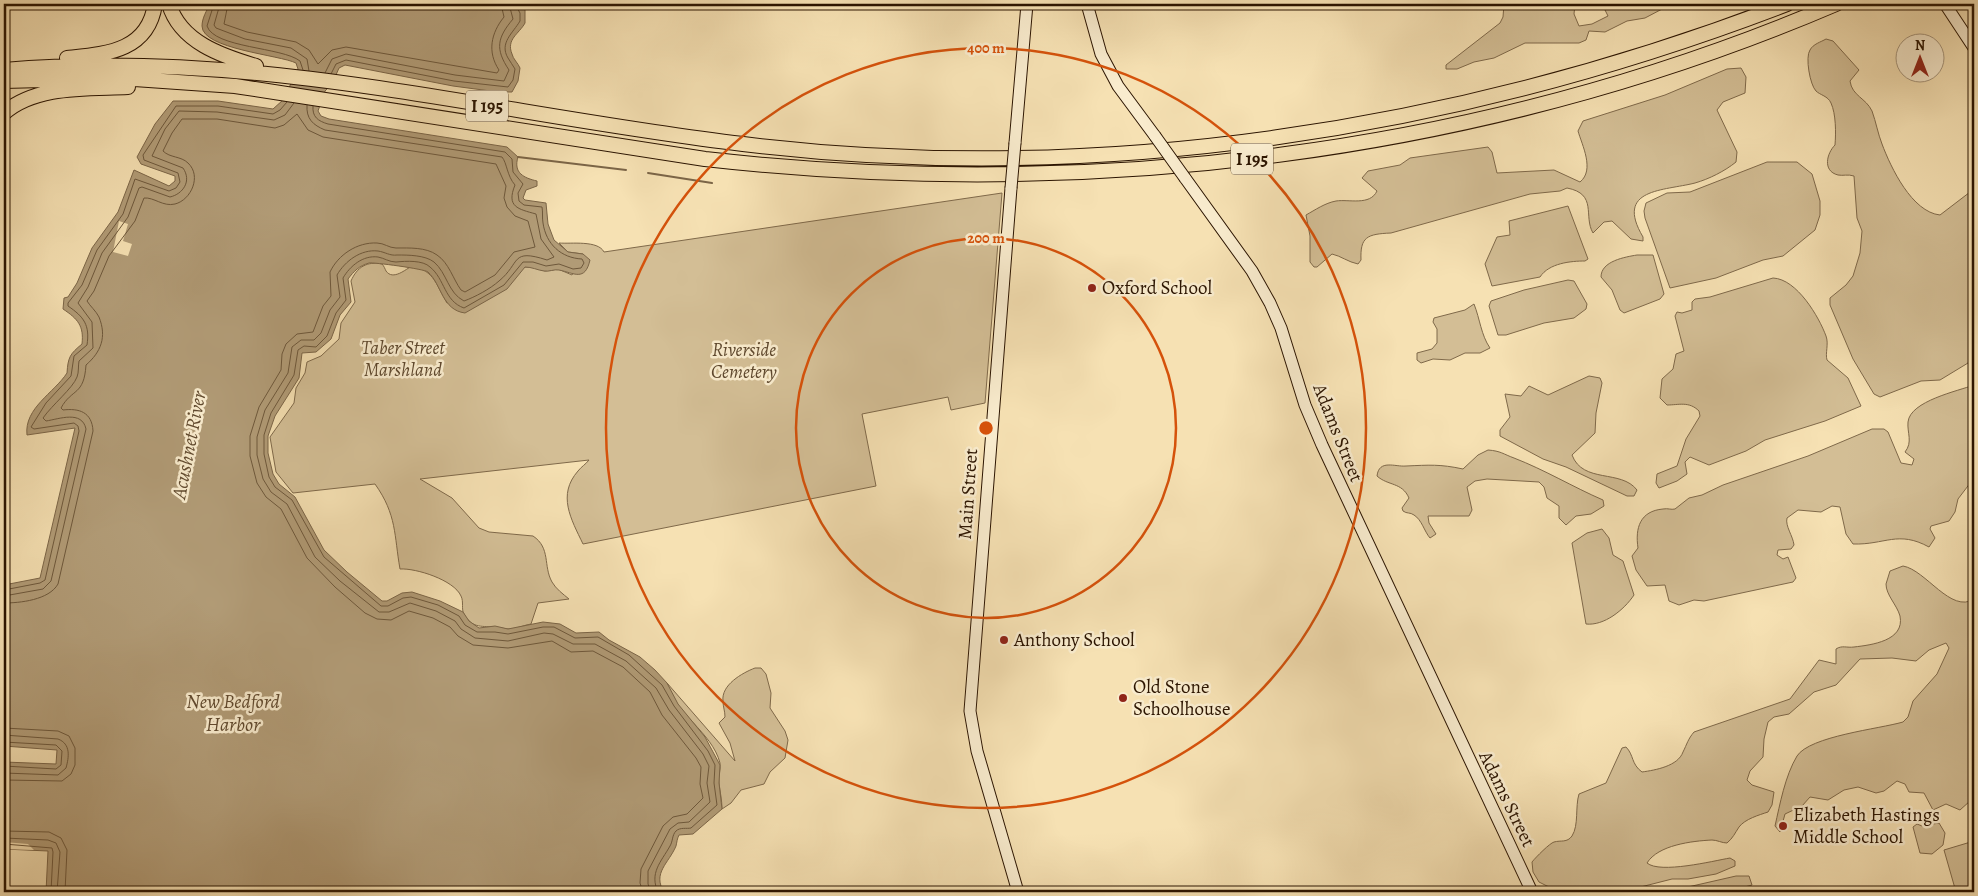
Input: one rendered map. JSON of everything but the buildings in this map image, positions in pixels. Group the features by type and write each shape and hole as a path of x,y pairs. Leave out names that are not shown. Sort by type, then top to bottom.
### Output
{"highway":[{"path":"4,69 118,50 131,43 142,33 150,21 155,4"},
{"path":"169,4 180,26 202,45 229,58 285,76"},
{"name":"I 195","path":"4,69 72,66 141,66 285,76 646,131 762,146 930,156 1042,156 1124,153 1252,142 1398,117 1545,83 1663,48 1787,4"},
{"name":"I 195","path":"4,81 108,78 224,84 705,159 788,168 940,176 1094,173 1262,158 1390,137 1510,111 1659,69 1759,35 1836,4"},
{"path":"4,113 23,101 54,92 149,86 224,84"}],"main road":[{"name":"Main Street","path":"1018,892 978,757 970,711 1027,4"},
{"name":"Adams Street","path":"1087,4 1101,54 1118,86 1252,271 1270,303 1281,328 1305,405 1324,450 1532,892"},
{"path":"1944,4 1974,48"}],"green space":[{"path":"1504,4 1575,4 1574,14 1579,26 1592,24 1608,16 1602,4 1665,5 1664,8 1645,18 1627,21 1605,32 1589,31 1586,40 1579,43 1525,43 1494,58 1474,62 1457,69 1446,69 1446,65 1500,23 1503,17"},
{"path":"1826,39 1833,41 1859,70 1850,81 1851,86 1872,111 1891,165 1912,198 1920,206 1940,215 1974,189 1973,355 1968,363 1940,380 1921,381 1880,397 1874,394 1853,359 1830,305 1830,298 1846,285 1853,276 1860,253 1862,231 1857,218 1854,176 1838,175 1833,173 1828,166 1828,157 1835,145 1833,107 1826,97 1814,88 1809,71 1808,59 1811,48"},
{"path":"1741,68 1746,77 1745,93 1723,102 1717,110 1737,152 1736,162 1722,172 1706,179 1657,191 1639,200 1635,209 1636,221 1643,241 1631,239 1612,221 1604,222 1593,233 1586,200 1577,191 1567,188 1560,191 1530,194 1391,233 1376,234 1367,238 1364,242 1361,260 1358,264 1332,254 1317,267 1314,267 1310,262 1310,236 1306,215 1332,202 1359,201 1374,196 1377,191 1362,178 1368,171 1400,165 1410,158 1488,147 1492,152 1497,173 1554,170 1580,182 1587,171 1586,157 1578,131 1583,121 1665,95 1727,69"},
{"path":"1767,162 1797,162 1812,174 1820,201 1820,215 1815,230 1783,256 1763,260 1716,278 1670,288 1645,218 1646,203 1667,193 1690,192"},
{"path":"1002,193 985,403 951,410 948,397 862,414 876,486 583,544 574,525 567,498 572,480 589,460 420,479 452,498 479,528 489,532 533,536 539,541 545,552 549,576 552,582 569,599 538,603 531,624 509,629 473,624 463,612 461,596 451,585 434,576 400,569 394,525 382,495 375,484 293,493 276,472 270,437 294,403 296,388 305,373 307,362 321,356 339,339 341,323 355,302 351,281 356,272 367,264 382,264 386,271 392,275 396,275 412,266 420,268 426,271 434,280 447,303 525,267 545,271 558,269 572,275 583,254 568,252 559,243 590,244 601,248 604,252"},
{"path":"1568,206 1588,259 1555,266 1544,272 1540,277 1492,286 1485,264 1497,237 1510,235 1509,221"},
{"path":"1637,255 1653,255 1664,294 1660,299 1624,313 1620,310 1612,290 1601,277 1602,272 1605,267 1615,261"},
{"path":"1773,278 1782,280 1790,285 1806,300 1826,336 1827,360 1848,378 1861,406 1825,421 1765,440 1746,451 1709,465 1690,457 1685,462 1687,474 1677,481 1659,488 1656,483 1657,474 1677,466 1686,439 1700,416 1699,411 1691,406 1684,404 1667,405 1660,398 1662,379 1673,369 1676,354 1684,351 1675,316 1677,312 1682,313 1692,310 1692,302 1695,299 1710,297"},
{"path":"1568,280 1574,281 1587,304 1586,309 1574,318 1544,323 1506,335 1498,335 1489,306 1491,301 1524,290"},
{"path":"1474,304 1490,348 1480,353 1465,353 1450,360 1433,359 1421,363 1417,360 1417,353 1432,349 1437,343 1437,329 1433,322 1434,318 1465,310"},
{"path":"1589,376 1600,378 1602,383 1596,413 1595,433 1572,455 1577,464 1585,470 1630,484 1637,490 1634,496 1627,496 1566,467 1543,459 1500,436 1500,430 1510,417 1505,394 1521,396 1529,386 1548,395"},
{"path":"1974,385 1974,478 1958,499 1955,512 1949,521 1931,526 1930,529 1935,538 1929,547 1918,542 1900,539 1853,544 1846,534 1840,507 1832,506 1821,512 1798,510 1787,518 1787,524 1794,545 1791,549 1778,550 1777,555 1783,559 1788,557 1796,578 1793,582 1704,601 1694,600 1679,605 1669,601 1665,585 1647,586 1636,570 1632,556 1638,548 1637,534 1641,522 1649,513 1655,510 1675,509 1689,498 1808,456 1872,429 1884,429 1888,432 1901,463 1912,465 1914,459 1905,452 1909,445 1908,422 1911,415 1917,408 1936,398"},
{"path":"1488,450 1502,453 1548,473 1603,500 1604,506 1591,514 1576,516 1566,525 1559,518 1559,506 1547,498 1544,487 1539,482 1487,479 1475,481 1467,487 1472,510 1469,516 1428,516 1429,523 1436,534 1430,538 1417,517 1403,511 1402,508 1409,498 1403,489 1377,476 1381,467 1388,465 1428,465 1463,469 1478,455"},
{"path":"1602,529 1609,538 1613,555 1623,561 1634,595 1613,616 1600,622 1586,624 1572,543 1587,533"},
{"path":"1903,566 1912,569 1938,590 1956,601 1965,602 1974,599 1974,801 1970,801 1960,810 1946,804 1933,810 1924,793 1909,792 1905,784 1897,781 1884,791 1876,793 1858,787 1844,790 1828,800 1810,797 1802,806 1785,814 1780,832 1775,826 1786,781 1797,756 1804,749 1830,738 1903,722 1908,717 1913,701 1937,674 1949,648 1946,643 1929,650 1916,661 1892,658 1860,659 1836,685 1814,692 1789,714 1774,717 1768,722 1764,739 1763,757 1750,771 1747,780 1752,785 1774,792 1772,805 1768,812 1745,822 1727,843 1712,840 1676,845 1659,852 1647,863 1654,866 1674,867 1730,858 1735,861 1735,866 1716,874 1688,879 1672,879 1621,892 1559,892 1539,882 1533,872 1532,862 1552,843 1566,840 1572,836 1579,794 1606,783 1622,748 1626,747 1636,766 1642,772 1672,764 1680,757 1694,732 1790,699 1819,660 1836,664 1836,649 1840,647 1869,645 1892,636 1900,624 1900,616 1886,588 1886,584 1890,571"},
{"path":"755,668 761,668 766,674 771,693 770,708 785,731 788,740 785,758 770,772 764,784 741,790 731,803 722,809 719,780 720,763 716,752 702,732 685,714 671,694 667,683 735,761 730,743 719,723 725,717 723,695 733,680"},
{"path":"1939,823 1945,833 1943,845 1932,854 1920,853 1913,827 1917,824 1922,826"},
{"path":"1974,841 1974,892 1956,892 1944,850"},
{"path":"1736,876 1749,876 1752,885 1726,892 1666,892"}],"water":[{"name":"New Bedford Harbor","path":"210,4 519,4 525,10 525,23 511,44 513,56 520,68 518,81 512,92 453,86 345,65 339,68 332,84 325,91 318,111 321,116 329,119 507,147 518,157 518,171 524,176 537,181 537,186 526,190 523,198 525,200 546,203 548,224 554,240 568,252 583,254 590,260 588,267 582,274 574,274 559,270 546,271 525,267 507,289 465,313 451,307 428,272 369,263 362,266 348,279 351,302 340,315 331,339 316,352 302,353 299,378 275,416 268,436 268,453 273,474 279,484 295,497 324,550 382,601 387,601 402,593 412,592 440,601 463,612 469,621 479,628 495,626 508,629 543,622 560,624 576,633 599,632 609,640 640,657 667,683 678,704 705,737 720,765 719,783 722,809 693,834 679,835 676,846 661,874 661,885 664,892 46,892 48,851 4,849 4,762 56,764 57,750 4,746 4,585 40,578 75,428 27,435 27,425 30,417 41,401 67,373 70,356 82,344 82,332 79,324 73,316 63,309 64,298 68,297 77,283 92,248 118,212 134,170 169,186 175,181 175,176 141,164 137,157 155,124 173,101 218,101 273,109 283,100 298,69 296,63 228,46 205,34 202,23"}],"pier":[{"path":"119,221 128,224 123,241 132,244 128,256 113,252"},
{"path":"4,842 28,844 34,850 4,849"}],"waterway":[{"path":"518,157 626,170"},
{"path":"648,173 712,183"}],"place":[{"name":"Oxford School","path":"1092,288"},
{"name":"Anthony School","path":"1004,640"},
{"name":"Old Stone Schoolhouse","path":"1123,698"},
{"name":"Elizabeth Hastings Middle School","path":"1783,826"}],"park label":[{"name":"Taber Street Marshland","path":"403,359"},
{"name":"Riverside Cemetery","path":"744,361"}],"water label":[{"name":"Acushnet River","path":"189,445"}]}
